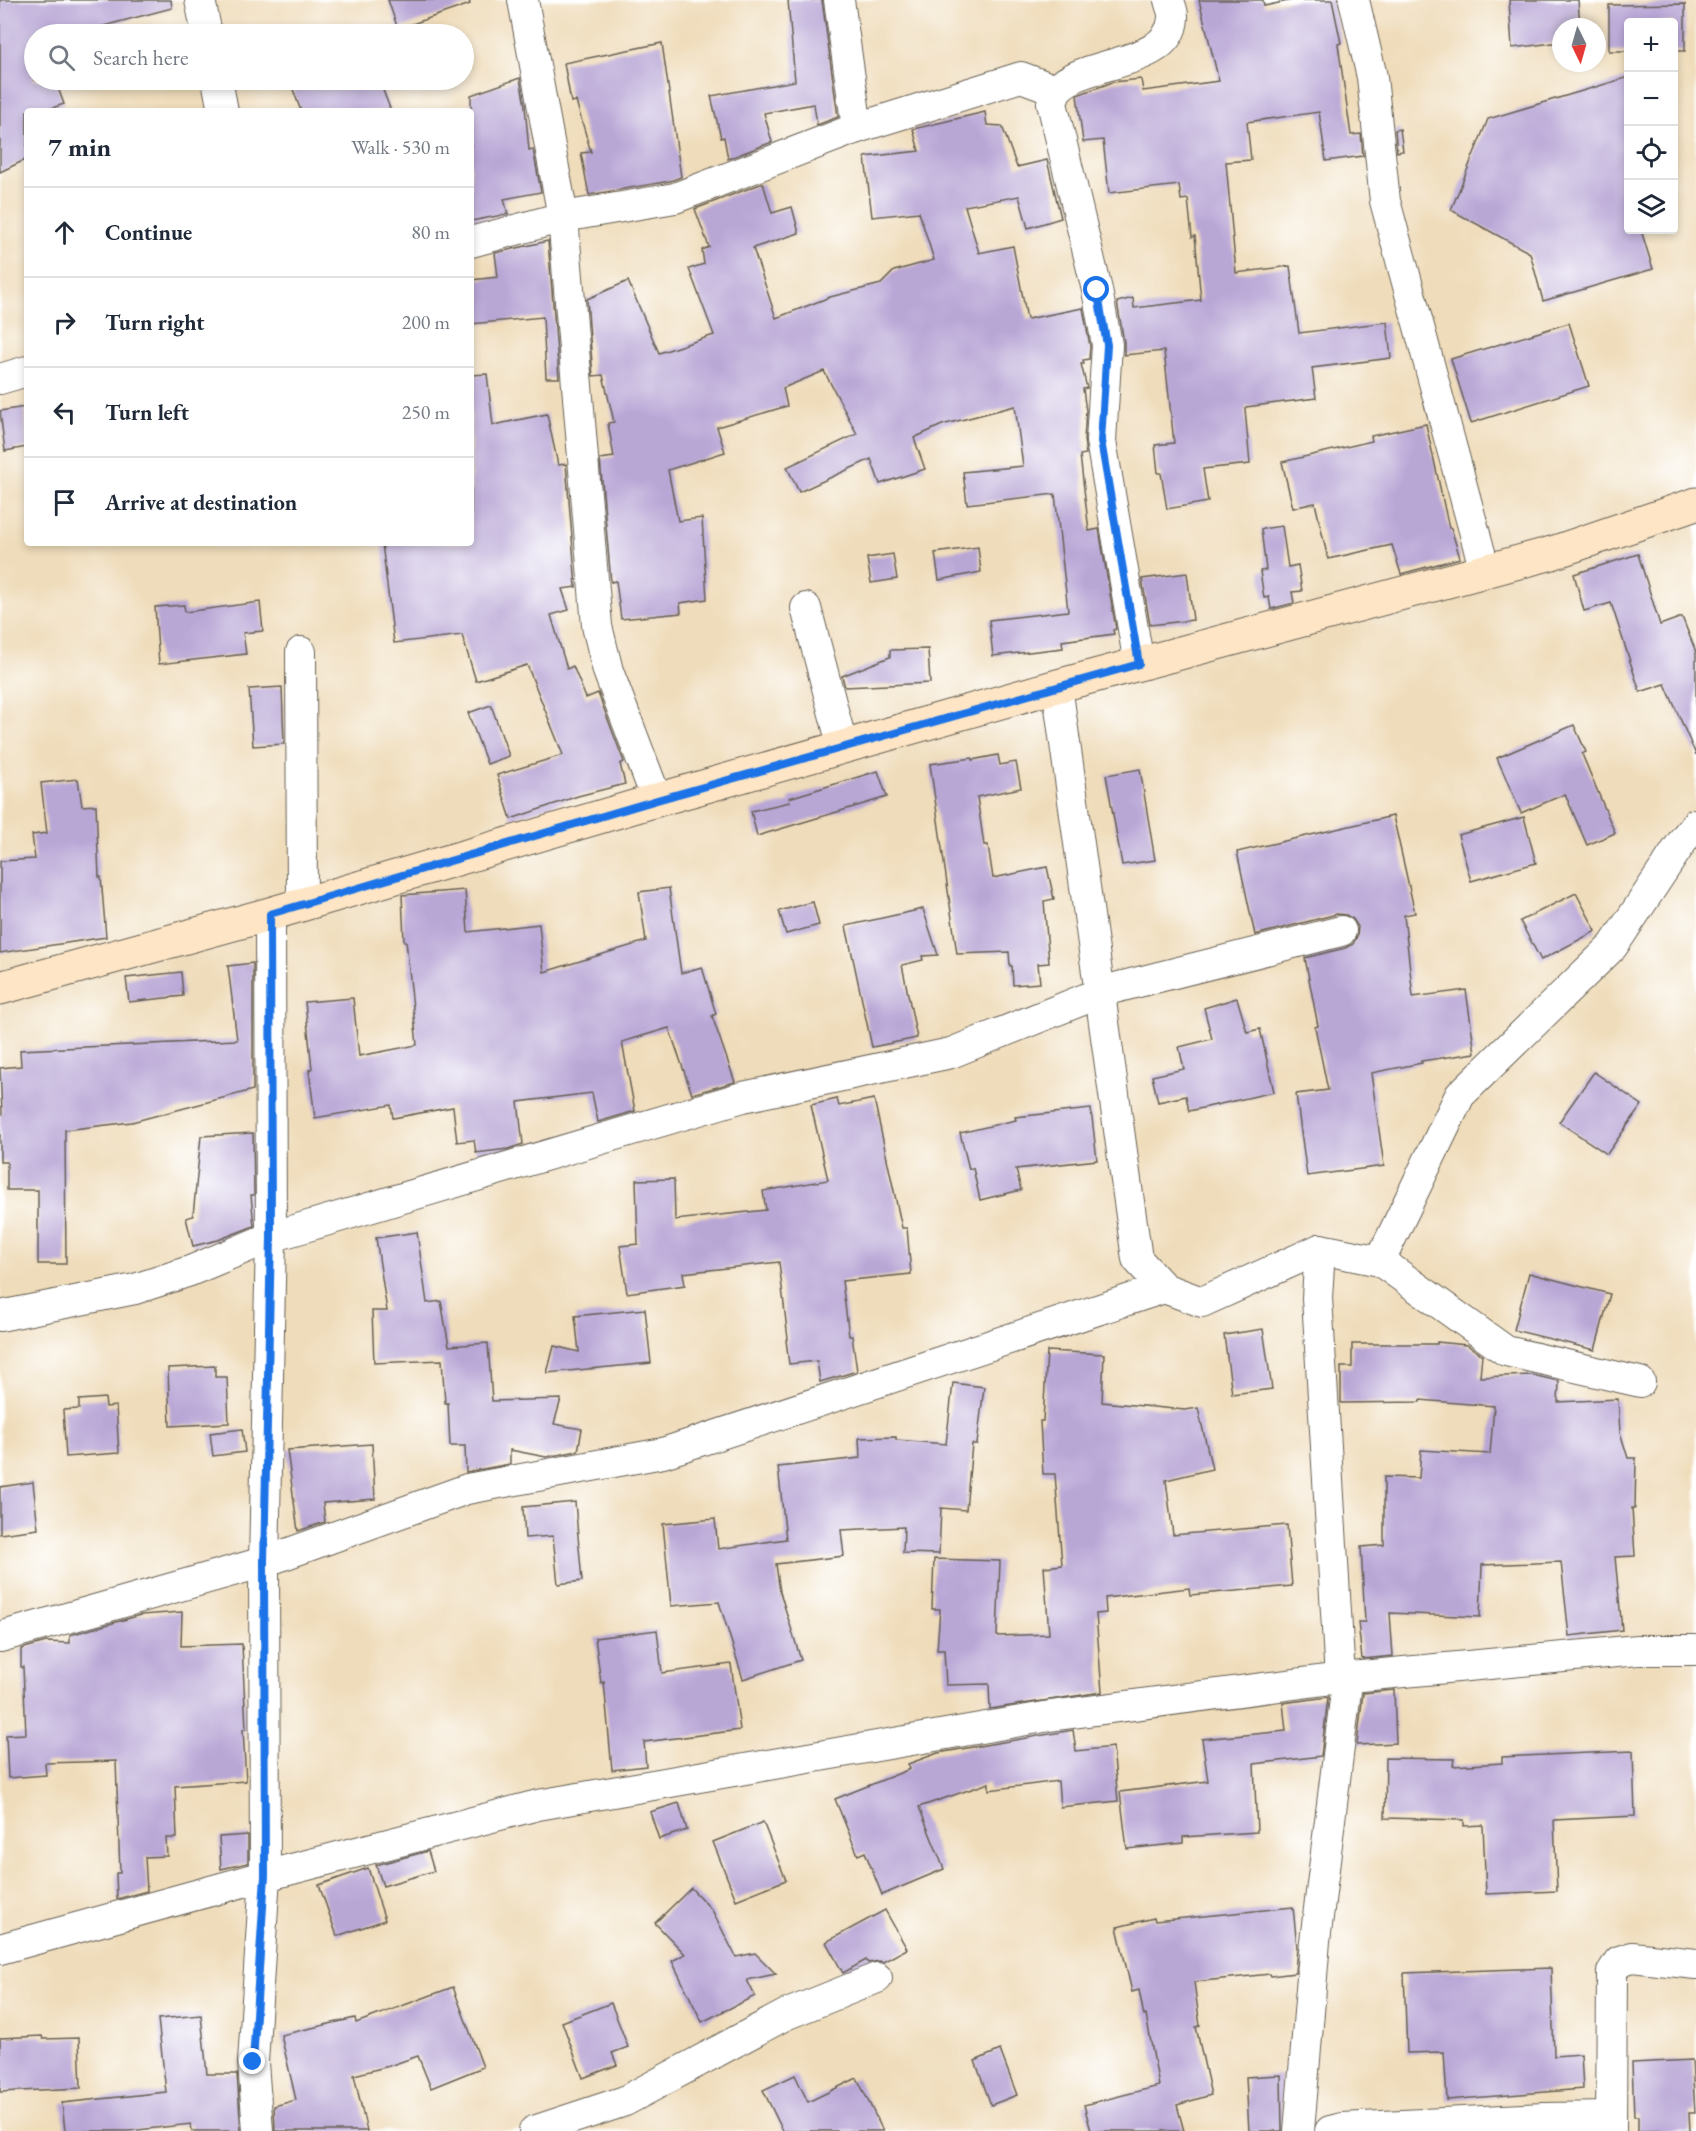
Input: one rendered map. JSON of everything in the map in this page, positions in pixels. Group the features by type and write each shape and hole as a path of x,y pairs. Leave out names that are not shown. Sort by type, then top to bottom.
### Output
{"street":[{"path":"200,0 205,24"},
{"path":"523,0 563,217 597,626 608,671 657,800"},
{"path":"839,0 857,128"},
{"path":"1139,664 1101,441 1107,345 1097,290 1052,103 1056,90 1072,78 1154,49 1166,38 1173,18 1169,0"},
{"path":"1353,0 1372,77 1385,201 1485,571"},
{"path":"474,241 563,217 675,198 857,128 1021,77 1056,90"},
{"path":"219,90 222,108"},
{"path":"0,379 24,372"},
{"path":"0,988 302,905 657,800 1057,686 1552,553 1696,504"},
{"path":"806,608 843,748"},
{"path":"301,652 302,905"},
{"path":"1057,686 1137,1259 1164,1288 1202,1302 1320,1249 1380,1261 1506,1351 1640,1382"},
{"path":"1380,1261 1460,1095 1613,946 1683,839 1696,824"},
{"path":"258,2131 253,2062 265,1876 264,1562 271,1237 270,914"},
{"path":"0,1316 135,1289 190,1271 271,1237 743,1097 951,1053 1107,990 1341,931"},
{"path":"1299,2131 1315,1941 1346,1691 1340,1678 1317,1298 1320,1249"},
{"path":"0,1637 264,1562 467,1490 663,1453 1164,1288"},
{"path":"0,1949 265,1876 538,1805 1050,1716 1340,1678 1638,1650 1696,1650"},
{"path":"1330,2131 1342,2128 1424,2123 1611,2124 1612,1972 1619,1961 1632,1957 1696,1964"},
{"path":"534,2131 625,2101 785,2015 877,1978"}],"building":[{"path":"0,0 171,0 172,8 111,24 24,24 24,90 59,90 64,104 52,108 24,108 24,160 0,172"},
{"path":"388,0 469,0 470,4 412,24 396,24"},
{"path":"788,0 822,0 838,117 817,125 814,104 764,113 772,142 728,159 724,137 721,138 711,96 795,81"},
{"path":"1199,0 1263,0 1264,6 1293,0 1332,0 1341,43 1338,44 1351,135 1361,134 1363,156 1326,161 1319,112 1247,122 1251,160 1226,162 1236,273 1290,266 1299,333 1387,322 1391,358 1312,368 1316,398 1246,407 1250,464 1203,469 1208,502 1167,509 1161,473 1158,473 1155,445 1174,443 1164,351 1124,355 1117,302 1133,298 1134,308 1201,300 1195,236 1192,237 1188,199 1181,200 1179,185 1109,193 1103,140 1083,142 1077,95 1113,82 1141,79 1143,91 1219,81"},
{"path":"1509,0 1578,0 1579,18 1552,18 1552,43 1512,48"},
{"path":"1685,4 1685,51 1678,51 1678,18 1624,18 1624,51 1609,51 1609,5"},
{"path":"662,43 681,177 670,181 589,195 581,153 591,152 576,101 571,102 564,63"},
{"path":"520,78 529,150 533,149 541,192 504,199 508,214 474,220 474,108 471,108 471,95"},
{"path":"1624,78 1624,234 1642,234 1653,269 1543,301 1530,253 1451,210 1488,119"},
{"path":"293,90 383,90 390,108 300,108"},
{"path":"985,112 987,125 1002,126 1017,167 1047,160 1061,218 1028,228 1019,196 965,206 979,253 1013,246 1027,319 1083,308 1090,346 1089,359 1083,360 1084,364 1081,364 1087,388 1083,389 1086,411 1084,440 1086,454 1080,455 1089,531 1099,529 1116,629 1113,630 1114,634 1062,641 1063,648 993,656 989,620 1068,611 1055,494 967,504 963,472 1023,466 1015,406 942,425 914,438 925,469 880,484 871,459 799,492 787,467 857,434 824,371 783,388 787,406 717,427 725,452 668,470 678,521 702,518 707,599 680,603 681,613 621,619 616,581 611,582 600,459 614,457 608,423 614,422 603,375 593,376 587,299 628,281 659,353 714,335 689,269 704,264 702,250 709,247 695,209 763,183 772,213 792,207 799,233 753,248 776,318 830,297 881,284 894,271 934,260 919,212 872,217 865,157 919,151 913,129"},
{"path":"1400,129 1403,151 1397,152 1395,130"},
{"path":"548,241 559,378 546,378 543,317 474,324 474,280 498,277 495,253"},
{"path":"1569,323 1589,386 1471,423 1451,359"},
{"path":"487,374 493,425 547,414 558,465 566,464 576,587 562,589 569,610 551,615 567,669 573,666 586,698 598,693 624,762 620,764 625,784 578,796 511,819 497,775 563,755 527,665 476,681 462,635 394,643 382,546 474,546 474,375"},
{"path":"24,407 24,448 5,451 0,411"},
{"path":"1426,424 1449,528 1451,528 1460,558 1401,574 1392,545 1328,559 1315,503 1293,508 1282,462 1372,441 1371,436"},
{"path":"1282,526 1288,567 1298,565 1302,591 1292,592 1294,603 1271,609 1269,597 1264,598 1260,571 1266,570 1261,529"},
{"path":"978,547 981,572 939,580 935,553"},
{"path":"893,554 897,579 871,583 867,558"},
{"path":"1638,554 1660,625 1682,617 1696,652 1696,755 1665,684 1640,692 1611,603 1584,611 1574,574"},
{"path":"1187,573 1193,620 1150,625 1142,579"},
{"path":"260,602 263,631 243,633 246,654 159,664 155,607 184,605 185,612"},
{"path":"928,649 930,683 845,687 842,676 890,657 890,650"},
{"path":"282,687 284,744 253,746 249,689"},
{"path":"491,705 509,756 487,764 468,713"},
{"path":"1574,725 1586,752 1582,754 1615,833 1587,845 1565,794 1521,813 1497,758"},
{"path":"998,755 1000,765 1016,762 1021,788 977,797 984,845 988,845 993,878 1047,867 1054,899 1044,901 1049,963 1038,964 1040,983 1013,985 1009,952 957,954 930,764"},
{"path":"1140,769 1155,860 1122,865 1106,775"},
{"path":"878,771 887,797 757,836 751,811 790,802 789,798"},
{"path":"78,779 82,806 96,805 99,877 101,877 106,937 0,953 0,861 35,859 32,835 47,833 41,783"},
{"path":"1393,816 1415,913 1404,915 1413,997 1466,990 1475,1053 1421,1061 1422,1063 1371,1073 1384,1166 1307,1176 1296,1094 1328,1090 1315,1027 1318,1026 1305,958 1353,944 1358,927 1353,919 1337,914 1255,935 1237,852"},
{"path":"1524,817 1536,863 1471,881 1458,835"},
{"path":"669,888 681,973 702,967 716,1014 712,1016 735,1082 692,1094 669,1028 622,1042 635,1111 598,1122 592,1093 518,1102 523,1144 508,1149 476,1153 474,1140 457,1142 453,1107 393,1118 391,1105 315,1118 309,1070 312,1069 305,1002 353,998 359,1056 417,1045 406,941 404,941 402,895 465,890 468,932 539,924 544,972 646,941 639,892"},
{"path":"1576,893 1596,931 1541,960 1520,921"},
{"path":"813,902 819,925 786,934 779,911"},
{"path":"923,909 938,955 922,956 923,960 902,965 917,1038 872,1047 846,926"},
{"path":"253,963 253,1090 132,1122 65,1130 66,1264 38,1264 38,1190 7,1190 7,1162 0,1162 0,1115 2,1114 0,1068 21,1066 20,1050 237,1040 228,966"},
{"path":"181,972 183,996 129,1002 126,978"},
{"path":"1237,998 1247,1032 1260,1029 1274,1092 1189,1111 1186,1096 1158,1102 1152,1076 1184,1069 1179,1047 1212,1039 1204,1008"},
{"path":"1594,1072 1642,1105 1607,1154 1559,1122"},
{"path":"837,1099 839,1106 874,1099 902,1228 907,1228 911,1274 842,1281 849,1336 852,1336 857,1371 820,1382 817,1361 789,1364 779,1262 683,1273 685,1285 627,1293 620,1246 638,1244 636,1180 674,1179 675,1220 766,1210 763,1191 828,1180 811,1105"},
{"path":"1091,1109 1097,1160 1016,1169 1021,1190 980,1200 973,1168 969,1169 960,1133 1016,1120 1015,1117"},
{"path":"253,1133 254,1195 251,1195 254,1226 218,1240 193,1246 186,1218 193,1216 201,1136"},
{"path":"417,1232 427,1303 441,1301 449,1346 488,1343 492,1401 561,1399 554,1424 582,1429 578,1451 546,1457 510,1450 510,1464 466,1472 465,1446 450,1446 448,1403 445,1403 442,1360 374,1363 372,1311 387,1311 376,1238"},
{"path":"1529,1273 1610,1294 1595,1350 1514,1330"},
{"path":"645,1309 651,1363 547,1373 554,1346 579,1352 575,1316"},
{"path":"1263,1329 1272,1389 1232,1394 1224,1335"},
{"path":"1437,1342 1467,1345 1482,1355 1480,1377 1532,1375 1559,1381 1558,1402 1618,1399 1620,1432 1628,1458 1636,1458 1635,1508 1632,1508 1635,1556 1615,1557 1622,1630 1569,1636 1561,1562 1482,1565 1480,1617 1390,1613 1393,1656 1362,1659 1358,1622 1365,1622 1361,1547 1384,1545 1384,1477 1419,1478 1421,1450 1490,1454 1494,1406 1420,1400 1420,1402 1341,1403 1341,1367 1352,1367 1352,1344 1437,1344"},
{"path":"1047,1351 1104,1354 1102,1402 1185,1410 1198,1408 1212,1469 1166,1480 1173,1535 1287,1525 1292,1586 1190,1595 1189,1588 1105,1598 1106,1613 1096,1614 1102,1692 990,1709 989,1684 946,1685 944,1650 937,1650 940,1609 932,1609 934,1559 1000,1561 997,1636 1049,1634 1044,1567 1062,1565 1055,1474 1043,1474 1040,1421 1043,1421"},
{"path":"215,1366 215,1377 227,1377 229,1423 170,1426 168,1368"},
{"path":"953,1383 984,1387 977,1444 972,1444 966,1510 941,1508 939,1554 903,1553 904,1527 841,1530 844,1556 776,1564 780,1592 801,1660 743,1679 719,1602 671,1606 663,1524 715,1519 718,1549 786,1539 778,1467 860,1458 859,1438 896,1437 896,1440 946,1444"},
{"path":"105,1398 106,1407 116,1406 119,1453 66,1457 63,1410 79,1409 79,1400"},
{"path":"242,1429 245,1452 213,1456 210,1433"},
{"path":"372,1444 375,1499 323,1503 325,1522 298,1531 287,1450"},
{"path":"33,1482 38,1529 0,1534 0,1487"},
{"path":"575,1502 582,1581 558,1584 553,1536 525,1538 523,1507"},
{"path":"182,1612 181,1646 242,1644 246,1781 175,1786 177,1838 166,1838 167,1856 145,1857 147,1891 117,1899 116,1873 120,1873 116,1761 45,1763 46,1775 8,1778 6,1735 26,1734 21,1649 46,1642 70,1643 70,1635 141,1615"},
{"path":"657,1630 662,1673 731,1664 740,1730 644,1742 646,1766 612,1770 604,1682 601,1683 595,1638"},
{"path":"1394,1690 1396,1743 1357,1745 1363,1693"},
{"path":"1328,1697 1321,1756 1254,1764 1257,1832 1183,1837 1183,1843 1127,1849 1120,1792 1208,1781 1202,1739 1286,1731 1283,1703"},
{"path":"1073,1730 1076,1751 1113,1747 1118,1801 1060,1807 1058,1781 989,1790 989,1783 919,1807 944,1869 882,1895 865,1852 858,1855 835,1799 910,1769 908,1764 938,1753"},
{"path":"1633,1751 1635,1816 1554,1820 1557,1891 1486,1894 1483,1825 1464,1826 1464,1820 1385,1818 1386,1758 1454,1759 1453,1766 1502,1763 1502,1757"},
{"path":"679,1803 687,1830 659,1839 650,1812"},
{"path":"763,1822 786,1880 736,1900 713,1842"},
{"path":"248,1835 248,1863 221,1869 219,1837"},
{"path":"428,1851 434,1871 383,1886 376,1865"},
{"path":"368,1868 385,1920 337,1936 319,1885"},
{"path":"691,1888 712,1910 736,1957 755,1953 776,1974 747,1980 755,1996 702,2022 672,1961 685,1954 655,1923"},
{"path":"1293,1907 1297,1947 1295,1973 1194,1982 1200,2026 1196,2027 1211,2095 1177,2105 1184,2131 1091,2131 1084,2105 1159,2086 1146,2015 1144,2016 1139,1990 1132,1992 1117,1927 1154,1918 1155,1921"},
{"path":"885,1910 907,1949 883,1962 868,1963 866,1960 843,1973 826,1942"},
{"path":"1551,1968 1554,2056 1581,2054 1583,2089 1447,2100 1444,2052 1407,2053 1404,1973"},
{"path":"453,1987 483,2067 431,2088 418,2056 354,2075 367,2131 275,2131 274,2106 296,2100 281,2035 355,2018 356,2023"},
{"path":"611,2003 628,2047 612,2053 617,2065 583,2078 562,2022"},
{"path":"201,2015 207,2074 237,2074 241,2131 192,2131 191,2124 129,2131 65,2131 62,2103 166,2092 158,2019"},
{"path":"42,2036 43,2039 79,2038 81,2088 0,2092 0,2038"},
{"path":"1000,2050 1017,2095 991,2105 975,2061"},
{"path":"1692,2060 1695,2113 1689,2113 1690,2131 1638,2131 1638,2116 1634,2116 1632,2063"},
{"path":"795,2075 808,2102 857,2078 883,2131 783,2131 763,2090"},
{"path":"1281,2075 1282,2131 1249,2131 1246,2077"}],"route":[{"path":"253,2062 265,1876 264,1562 271,1237 270,914 657,800 1139,664 1101,441 1107,345 1097,290"}]}
